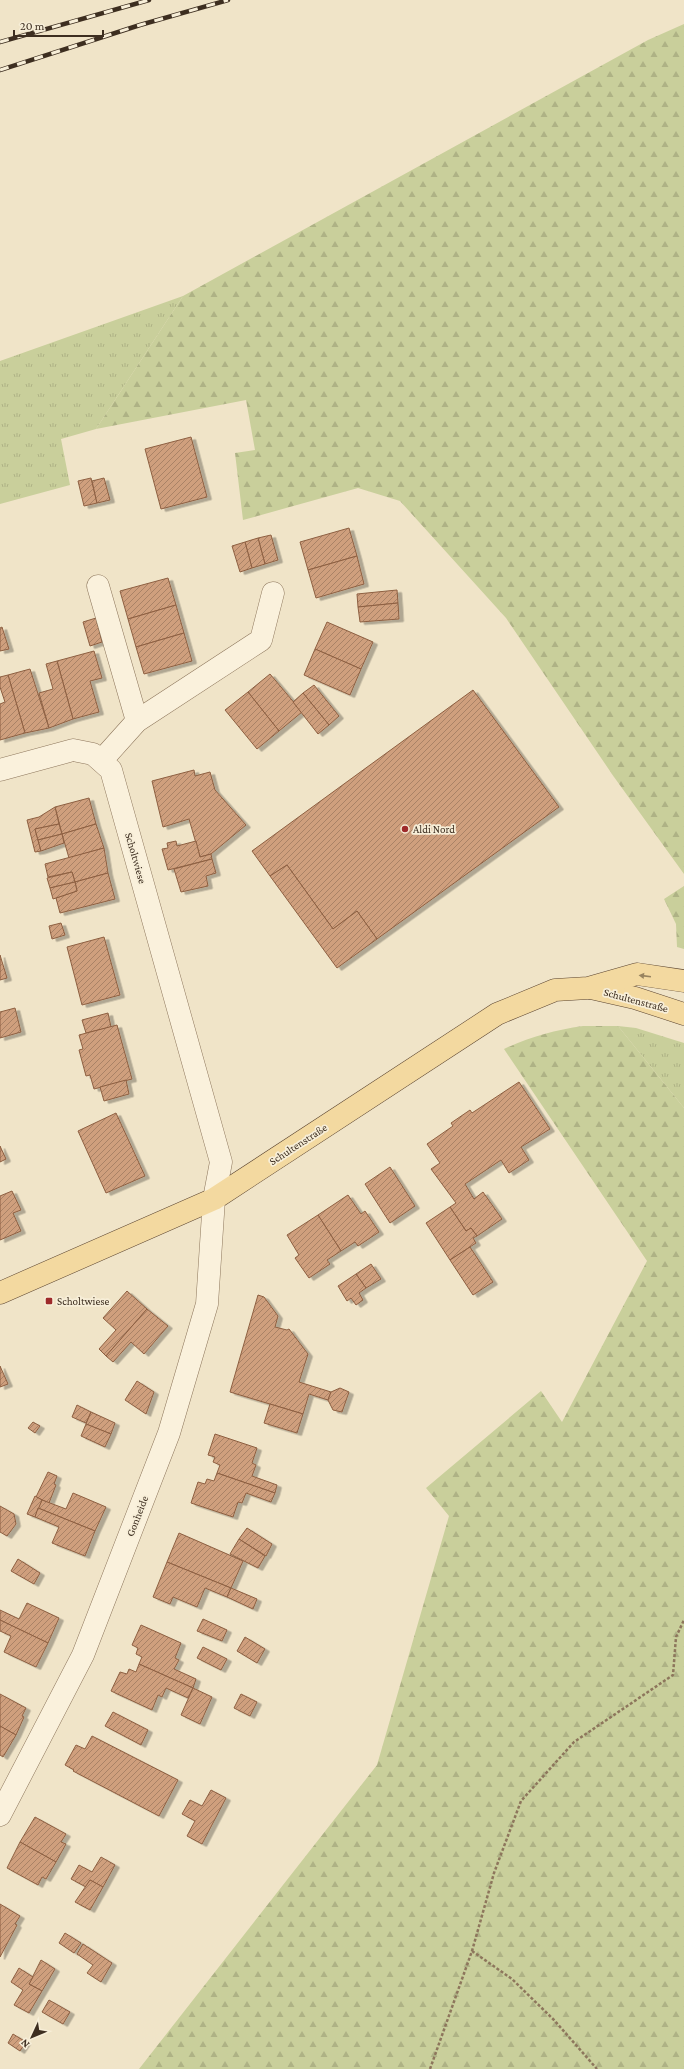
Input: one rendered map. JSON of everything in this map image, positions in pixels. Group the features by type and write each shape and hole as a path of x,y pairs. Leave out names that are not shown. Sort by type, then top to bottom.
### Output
{"main road":[{"name":"Schultenstraße","path":"0,1293 214,1199 497,1014 554,990 588,988 637,974 684,981"},
{"name":"Schultenstraße","path":"588,988 636,998 684,1014"}],"street":[{"path":"98,586 137,721"},
{"path":"0,770 73,750 93,754 102,760 137,721 260,640 273,593"},
{"name":"Scholtwiese","path":"102,760 111,770 221,1162 214,1199"},
{"name":"Gonheide","path":"0,1815 83,1655 169,1433 207,1304 214,1199"}],"path":[{"path":"430,2069 472,1951 494,1873 521,1802 574,1742 673,1675 676,1637 684,1620"},
{"path":"472,1951 512,1979 554,2020 597,2069"}],"green space":[{"path":"684,24 684,874 614,777 506,618 400,501 358,488 243,520 235,453 255,450 246,400 96,429 183,296 648,40"},
{"path":"183,296 96,429 61,439 70,485 0,504 0,361"},
{"path":"684,886 684,949 677,947 676,924 664,899"},
{"path":"583,1026 618,1026 684,1108 684,2069 139,2069 377,1765 449,1516 426,1488 541,1391 562,1422 647,1261 504,1049 542,1034"},
{"path":"618,1026 636,1028 684,1043 684,1108"}],"building":[{"path":"191,437 207,497 161,509 145,449"},
{"path":"91,478 97,503 84,506 78,481"},
{"path":"104,478 110,500 97,503 92,481"},
{"path":"349,528 357,556 308,570 300,542"},
{"path":"271,535 278,560 265,564 258,538"},
{"path":"258,538 265,564 252,568 245,542"},
{"path":"245,542 252,568 240,572 232,546"},
{"path":"357,556 364,584 316,598 308,570"},
{"path":"168,578 176,605 128,619 120,591"},
{"path":"397,590 398,603 358,607 357,594"},
{"path":"398,603 399,619 360,622 358,607"},
{"path":"176,605 184,633 136,647 128,619"},
{"path":"96,618 102,642 90,646 83,622"},
{"path":"327,622 373,642 361,669 315,649"},
{"path":"2,627 9,649 0,651 0,628"},
{"path":"184,633 192,661 144,674 136,647"},
{"path":"315,649 361,669 350,695 304,675"},
{"path":"94,651 102,678 90,681 99,712 73,719 57,661"},
{"path":"57,661 73,719 49,728 39,693 53,689 46,664"},
{"path":"30,669 49,728 25,733 8,675"},
{"path":"270,674 302,712 279,731 248,692"},
{"path":"8,675 25,733 0,740 0,704 5,702 0,687 0,677"},
{"path":"314,685 339,716 329,725 303,693"},
{"name":"Aldi Nord","path":"473,690 559,807 377,939 357,911 333,929 287,865 270,876 252,851"},
{"path":"248,692 279,731 257,749 225,710"},
{"path":"303,693 329,725 318,734 293,702"},
{"path":"194,770 195,776 210,772 215,790 246,825 211,854 200,857 189,819 163,827 152,781"},
{"path":"89,798 96,824 62,834 55,807"},
{"path":"55,807 59,824 35,829 41,851 35,852 27,820 39,817"},
{"path":"59,824 62,834 38,840 35,829"},
{"path":"96,824 104,848 69,858 62,834"},
{"path":"62,834 64,843 41,851 38,840"},
{"path":"176,841 177,846 196,841 200,857 211,854 212,859 168,870 162,849 168,848 167,843"},
{"path":"104,848 108,873 75,882 72,872 48,877 45,864"},
{"path":"212,859 216,873 206,876 208,886 181,892 174,869"},
{"path":"287,865 333,929 357,911 377,939 337,968 270,876"},
{"path":"72,872 75,882 50,888 47,878"},
{"path":"108,873 115,899 60,913 56,898 77,891 75,882"},
{"path":"75,882 77,891 53,899 50,888"},
{"path":"61,923 65,935 52,939 49,926"},
{"path":"104,937 120,995 82,1005 67,947"},
{"path":"0,955 7,978 0,980"},
{"path":"15,1008 21,1032 0,1038 0,1012"},
{"path":"108,1013 111,1027 86,1033 82,1020"},
{"path":"117,1025 132,1079 94,1089 90,1075 86,1076 79,1050 83,1049 79,1035"},
{"path":"126,1080 129,1094 104,1101 100,1087"},
{"path":"519,1082 550,1129 521,1147 529,1160 509,1173 501,1160 465,1184 474,1199 483,1192 502,1219 477,1236 471,1228 466,1231 450,1207 456,1203 431,1169 440,1163 427,1144 453,1126 451,1123 470,1110 472,1113"},
{"path":"116,1113 145,1176 106,1193 78,1131"},
{"path":"0,1146 6,1159 0,1162"},
{"path":"390,1167 415,1206 390,1223 365,1184"},
{"path":"12,1191 21,1210 13,1213 21,1231 0,1240 0,1196"},
{"path":"348,1195 361,1214 365,1211 379,1232 358,1246 355,1242 341,1251 318,1215"},
{"path":"450,1207 466,1231 471,1228 477,1236 473,1238 476,1243 450,1260 426,1223"},
{"path":"318,1215 341,1251 327,1260 330,1264 309,1278 295,1258 299,1255 287,1235"},
{"path":"470,1247 493,1282 473,1295 450,1260"},
{"path":"371,1264 381,1279 366,1288 356,1274"},
{"path":"356,1274 366,1288 359,1293 363,1300 356,1305 351,1298 347,1301 338,1286"},
{"path":"127,1291 147,1309 106,1356 99,1349 116,1330 103,1318"},
{"path":"258,1295 264,1297 278,1316 275,1327 287,1330 289,1329 308,1354 299,1382 331,1392 328,1400 309,1394 303,1414 230,1392"},
{"path":"147,1309 168,1326 144,1354 131,1342 113,1362 106,1356"},
{"path":"0,1366 8,1384 0,1387"},
{"path":"137,1381 154,1392 146,1414 125,1400"},
{"path":"340,1388 349,1392 342,1412 333,1410 328,1400 331,1392"},
{"path":"270,1404 303,1414 297,1433 264,1423"},
{"path":"77,1405 91,1412 86,1423 72,1417"},
{"path":"91,1412 115,1423 111,1434 86,1424"},
{"path":"33,1422 40,1426 35,1433 28,1428"},
{"path":"86,1424 111,1434 105,1447 81,1436"},
{"path":"215,1434 257,1448 252,1463 256,1465 252,1476 277,1485 275,1493 217,1473 220,1465 213,1462 215,1457 208,1455"},
{"path":"48,1472 57,1476 54,1484 56,1485 49,1503 36,1497"},
{"path":"217,1473 275,1493 271,1502 246,1493 242,1503 238,1502 233,1517 191,1503 198,1482 205,1484 207,1479 214,1481"},
{"path":"73,1493 106,1507 95,1531 38,1508 42,1500 66,1509"},
{"path":"35,1496 42,1500 35,1517 27,1514"},
{"path":"0,1506 14,1514 16,1524 7,1536 0,1532"},
{"path":"38,1508 95,1531 85,1556 52,1543 59,1527 35,1517"},
{"path":"247,1528 272,1544 266,1556 239,1539"},
{"path":"179,1533 243,1561 231,1588 167,1562"},
{"path":"239,1539 265,1556 258,1568 230,1554"},
{"path":"18,1559 40,1573 34,1584 11,1571"},
{"path":"167,1562 231,1588 227,1597 205,1588 197,1607 173,1597 170,1604 153,1597"},
{"path":"231,1588 257,1599 253,1609 227,1597"},
{"path":"27,1603 59,1618 48,1643 0,1620 0,1610 19,1619"},
{"path":"203,1619 227,1630 222,1641 197,1631"},
{"path":"0,1620 48,1643 36,1667 4,1652 11,1636 0,1631"},
{"path":"141,1625 181,1643 175,1658 179,1660 174,1669 196,1679 193,1688 139,1664 142,1657 136,1654 138,1648 132,1645"},
{"path":"245,1637 265,1649 257,1663 237,1651"},
{"path":"203,1647 227,1659 221,1670 197,1658"},
{"path":"139,1664 193,1688 188,1698 166,1688 162,1697 158,1695 152,1710 111,1691 120,1672 127,1674 129,1669 136,1672"},
{"path":"193,1688 212,1697 200,1724 181,1715"},
{"path":"0,1694 26,1708 22,1716 24,1717 16,1735 0,1726"},
{"path":"241,1694 257,1702 250,1716 234,1708"},
{"path":"113,1712 148,1730 141,1745 105,1726"},
{"path":"0,1726 16,1735 3,1757 0,1755"},
{"path":"92,1736 178,1780 159,1816 73,1771 74,1770 65,1765 76,1745 85,1749"},
{"path":"211,1790 226,1798 202,1844 187,1836 195,1821 182,1814 190,1800 202,1806"},
{"path":"35,1817 66,1834 61,1842 66,1844 56,1862 20,1842"},
{"path":"20,1842 56,1862 46,1879 42,1877 38,1885 7,1868"},
{"path":"101,1857 115,1865 103,1887 90,1880 86,1887 71,1879 79,1865 92,1872"},
{"path":"90,1880 103,1887 90,1910 75,1902"},
{"path":"0,1904 20,1916 15,1924 17,1925 0,1957"},
{"path":"65,1933 81,1943 74,1953 59,1943"},
{"path":"83,1944 112,1963 101,1982 87,1973 93,1965 77,1954"},
{"path":"41,1960 55,1969 42,1991 29,1984"},
{"path":"19,1968 33,1977 29,1984 42,1991 29,2013 14,2005 23,1990 11,1982"},
{"path":"49,2000 70,2012 63,2024 42,2012"},
{"path":"13,2034 26,2042 20,2051 8,2043"}],"railway":[{"path":"0,42 149,0"},
{"path":"0,70 140,25 228,0"}],"place":[{"name":"Aldi Nord","path":"405,829"},
{"name":"Scholtwiese","path":"49,1301"}]}
